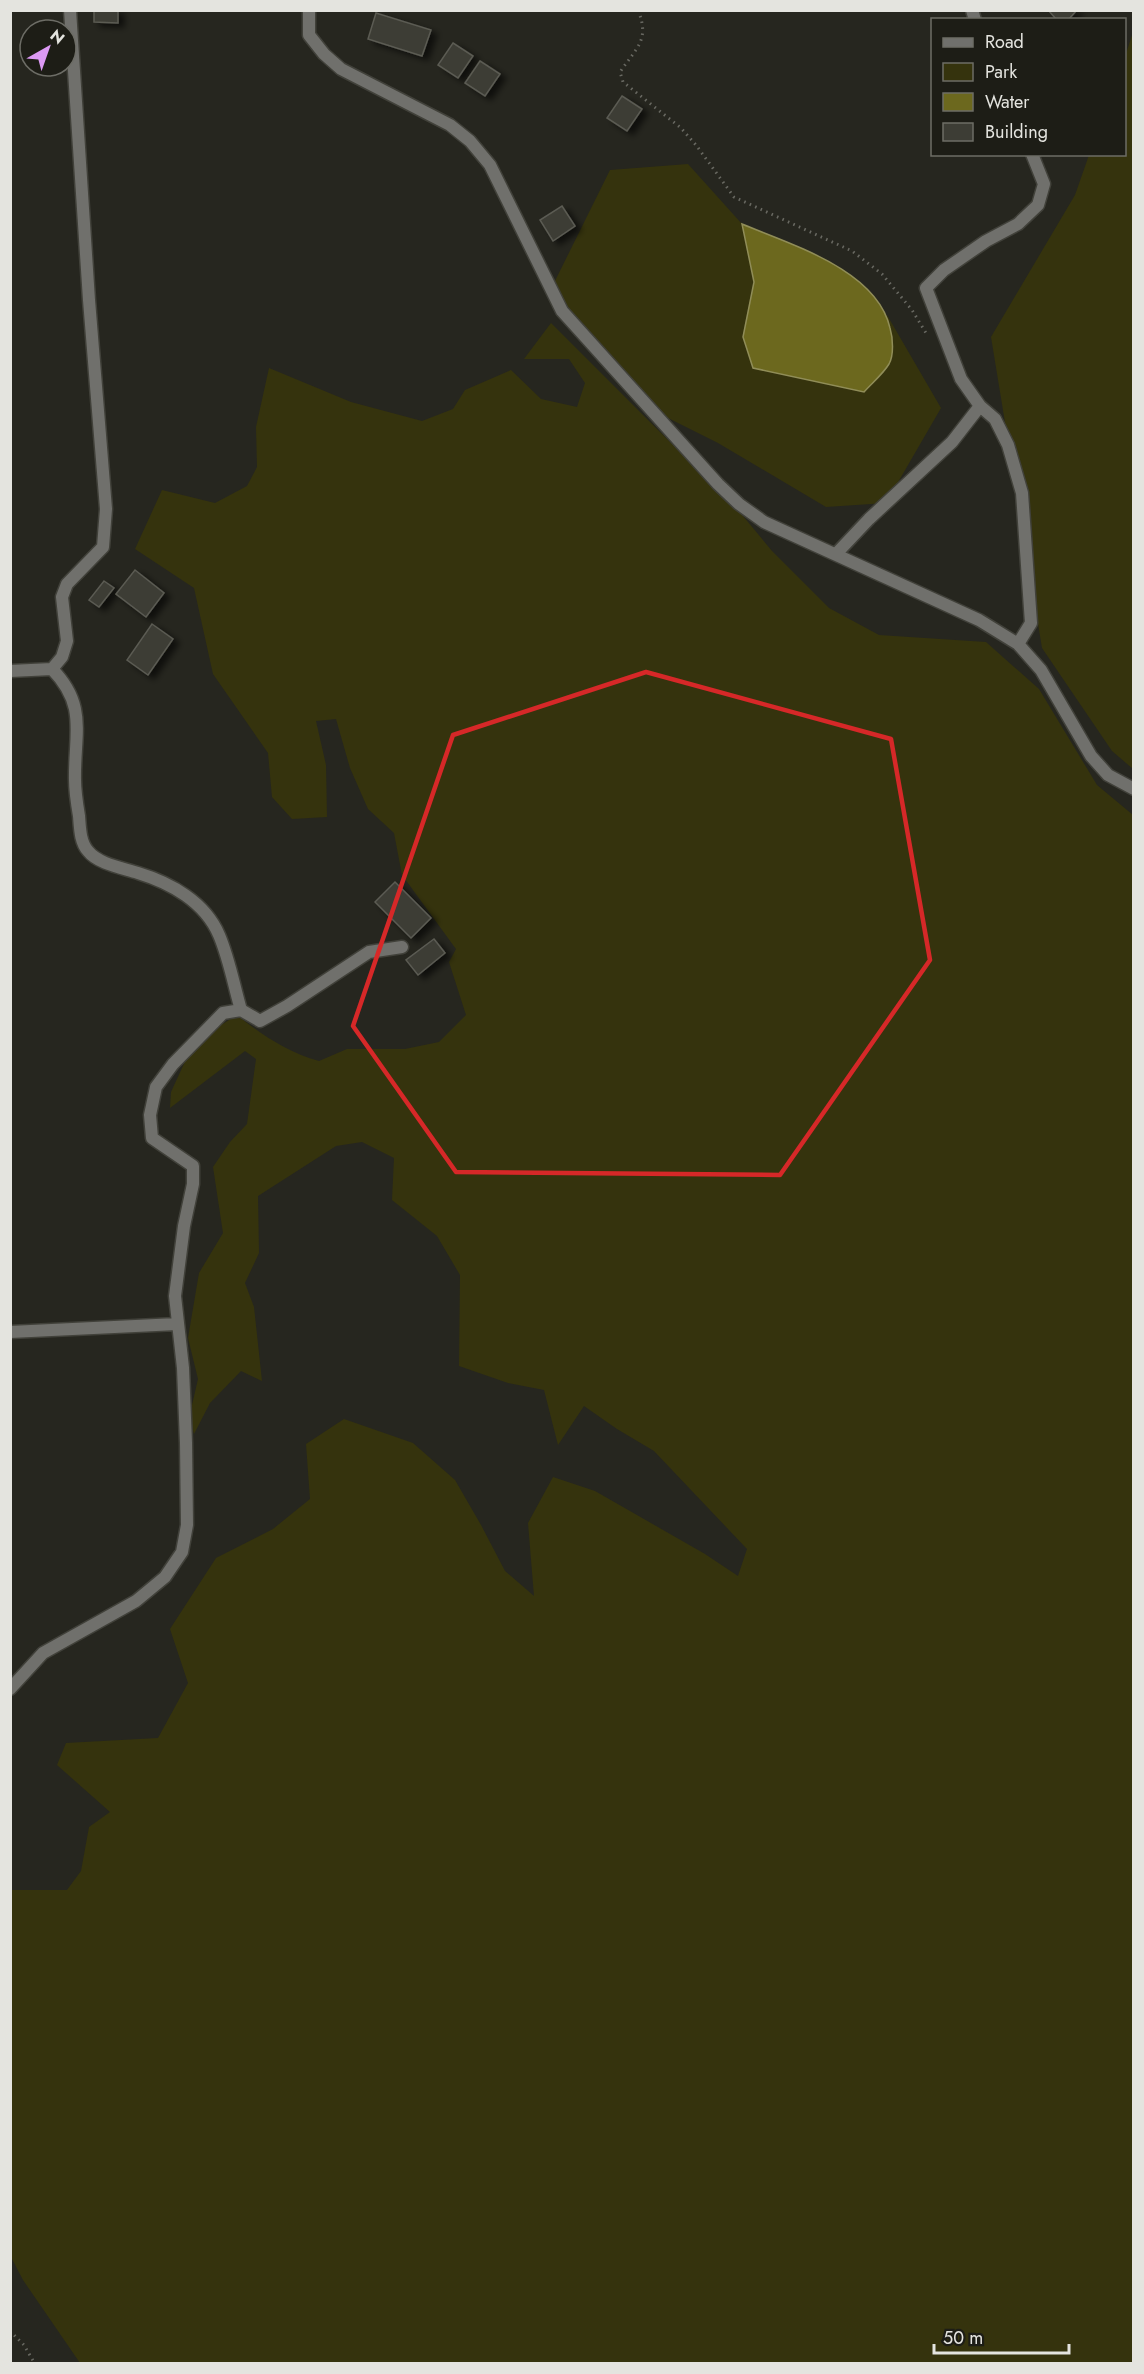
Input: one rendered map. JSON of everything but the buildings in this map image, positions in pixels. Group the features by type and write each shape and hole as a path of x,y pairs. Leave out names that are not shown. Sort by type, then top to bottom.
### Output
{"street":[{"path":"10,671 52,669 62,657 67,641 62,597 64,590 67,584 103,547 106,509 89,300 70,10"},
{"path":"309,10 309,35 324,54 341,69 450,125 470,141 490,165 562,311 718,484 739,504 764,522 979,620 1018,644 1041,670 1091,756 1108,774 1134,789"},
{"path":"1018,644 1031,623 1022,493 1008,445 995,419 980,406 961,380 926,288 944,270 1018,224 1038,206 1044,184 1033,156"},
{"path":"836,554 869,519 952,442 980,406"},
{"path":"52,669 66,683 75,707 78,735 75,781 81,839 88,852 109,864 151,876 189,897 206,914 219,934 241,1010"},
{"path":"10,1689 43,1653 136,1601 165,1577 182,1552 187,1525 186,1455 183,1368 175,1296 184,1226 193,1184 193,1166 152,1138 150,1115 156,1087 173,1064 223,1013 241,1010 260,1020 287,1006 369,952 402,947"},
{"path":"10,1332 177,1323"}],"path":[{"path":"638,10 644,26 644,36 620,72 623,82 681,128 734,197 852,251 882,274 912,310 928,336"},
{"path":"10,2331 24,2344 35,2364"}],"highlighted area":[{"path":"646,672 891,739 930,960 780,1175 456,1172 353,1026 453,735"}],"green space":[{"path":"1133,32 1133,769 1112,751 1042,648 991,337 1075,195 1089,156 1126,156 1126,54"},
{"path":"688,164 742,224 754,282 743,337 889,363 887,315 941,408 886,503 826,507 718,443 648,408 551,289 610,170"},
{"path":"551,323 738,510 772,551 829,608 879,635 986,642 1039,689 1097,785 1133,815 1133,2363 80,2363 23,2280 11,2257 10,1890 67,1890 81,1871 89,1827 110,1812 57,1765 66,1743 158,1738 188,1683 170,1629 216,1558 273,1529 310,1499 306,1444 344,1419 413,1443 455,1480 505,1571 534,1596 528,1523 553,1477 595,1491 705,1554 738,1576 747,1549 654,1451 584,1406 558,1445 544,1390 508,1383 459,1366 460,1275 437,1236 392,1200 394,1158 362,1142 336,1146 258,1196 259,1253 245,1283 254,1307 262,1381 241,1371 210,1403 194,1434 189,1418 198,1379 188,1338 199,1273 223,1233 213,1167 230,1142 247,1124 256,1059 245,1051 170,1108 171,1092 194,1042 237,1015 275,1042 319,1061 347,1049 405,1049 439,1042 466,1015 449,962 456,949 402,875 394,833 368,809 350,768 336,719 316,721 326,765 327,817 292,819 272,797 268,753 213,674 194,588 135,549 162,490 215,503 247,486 257,467 256,427 269,368 351,402 422,421 453,409 465,390 511,370 541,399 577,407 585,383 569,359 524,359"}],"water":[{"path":"742,224 830,262 851,275 868,290 882,308 891,332 892,356 887,368 864,392 753,368 743,337 754,282"}]}
